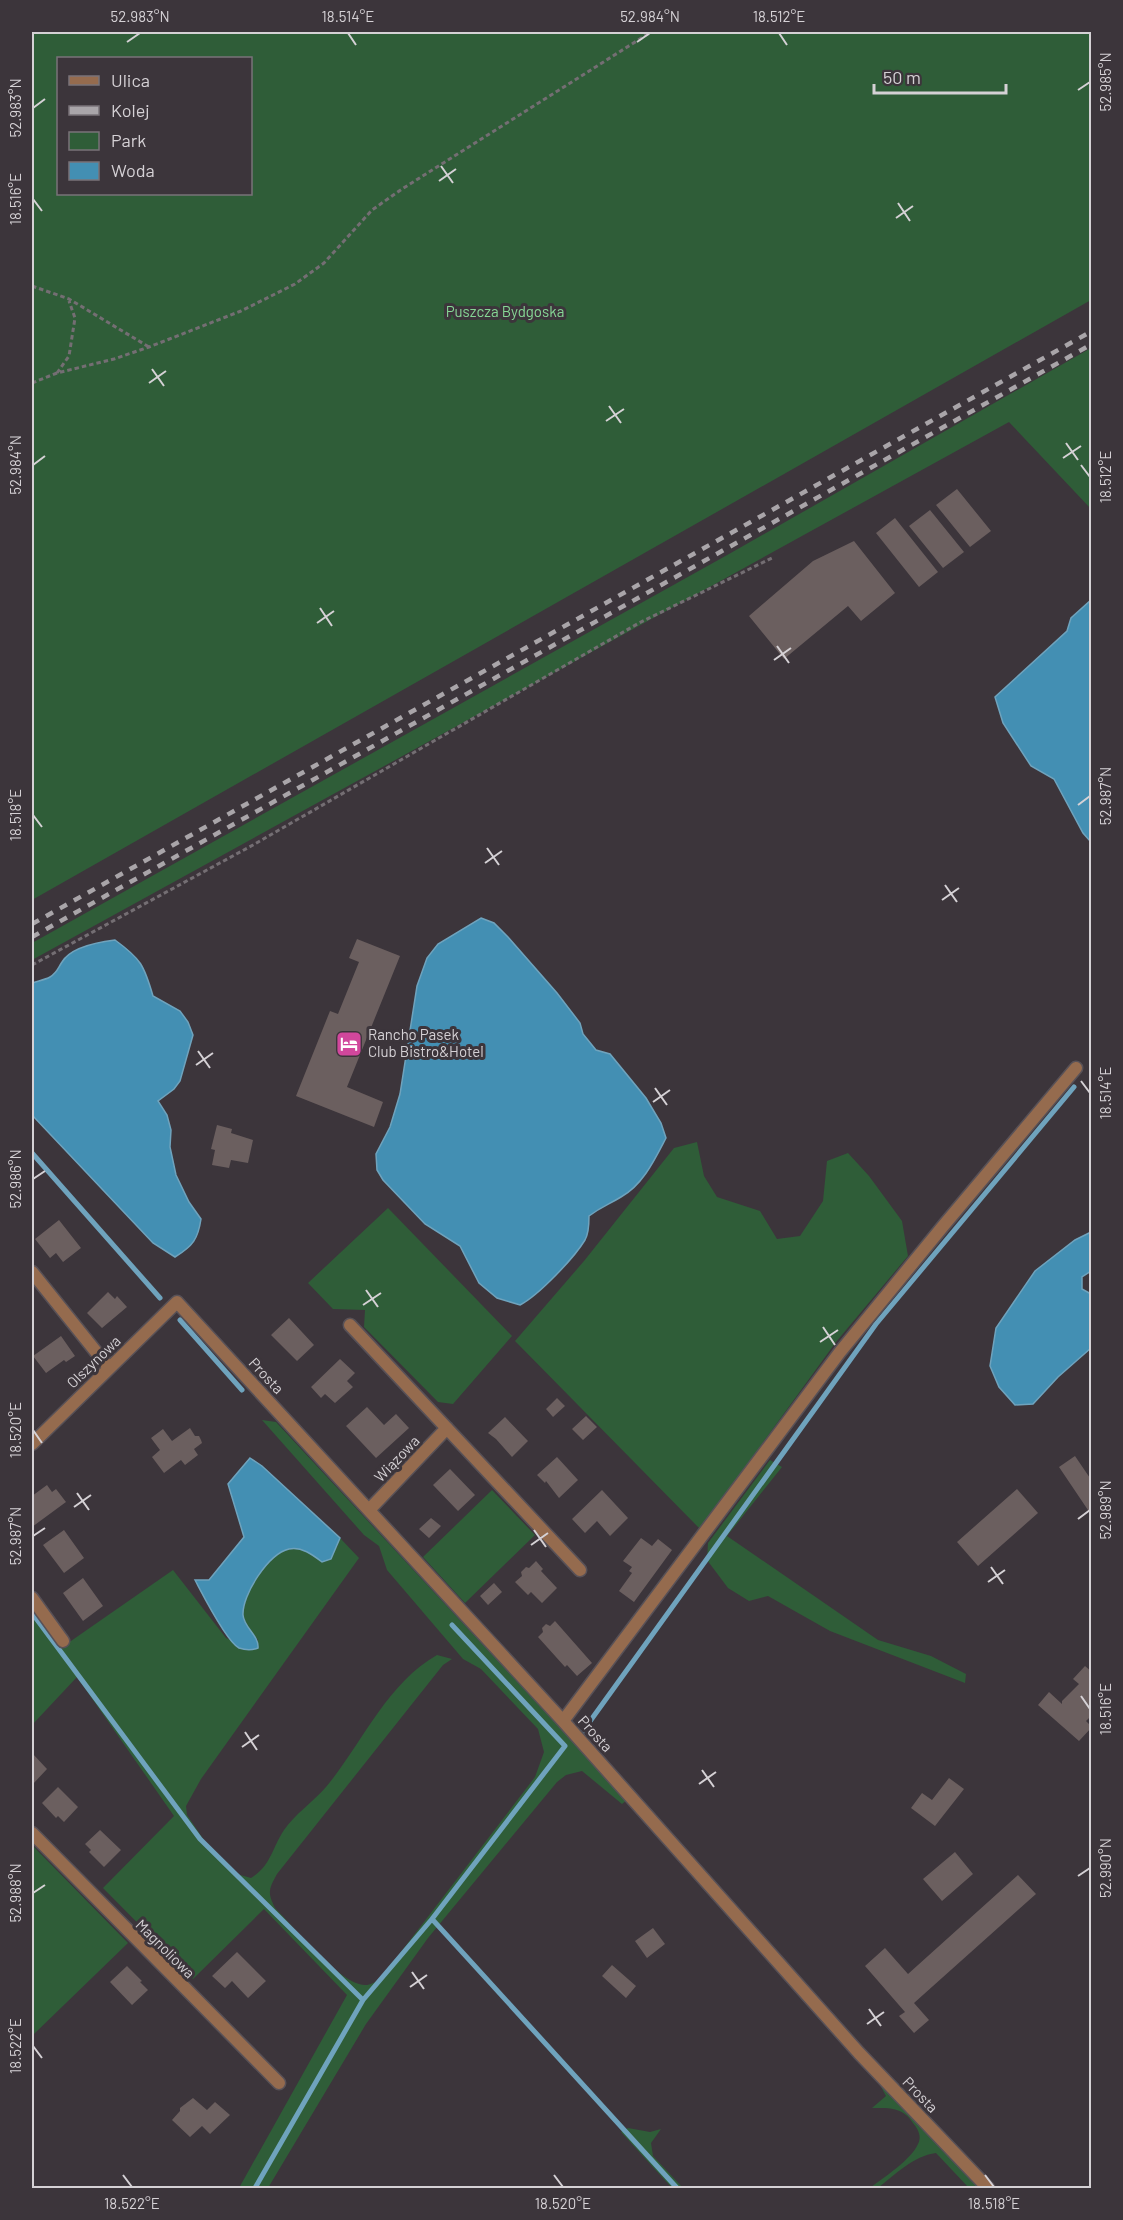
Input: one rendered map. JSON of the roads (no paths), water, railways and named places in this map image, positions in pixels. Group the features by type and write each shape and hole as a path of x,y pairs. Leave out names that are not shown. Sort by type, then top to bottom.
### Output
{"street":[{"path":"563,1721 840,1352 1076,1068"},
{"path":"32,1272 109,1368"},
{"name":"Prosta","path":"177,1302 563,1721 859,2053 988,2188"},
{"name":"Olszynowa","path":"32,1444 177,1302"},
{"path":"350,1324 580,1570"},
{"name":"Wiązowa","path":"369,1510 447,1428"},
{"path":"32,1598 63,1641"},
{"name":"Magnoliowa","path":"32,1833 279,2084"}],"water":[{"path":"1091,600 1091,842 1083,833 1054,779 1031,766 1003,723 995,697 1067,631 1071,618"},
{"path":"481,918 494,923 557,993 580,1023 583,1034 596,1050 610,1054 646,1098 661,1123 666,1138 653,1163 636,1186 589,1216 587,1234 580,1248 546,1285 520,1305 497,1298 479,1283 460,1246 425,1224 383,1180 377,1170 376,1154 390,1127 400,1094 417,986 427,958 438,944"},
{"path":"115,940 131,952 140,963 153,996 180,1011 193,1035 180,1081 174,1089 158,1101 167,1115 171,1130 170,1147 176,1175 189,1202 201,1219 194,1241 175,1257 153,1243 32,1115 32,983 52,975 66,957 79,949"},
{"path":"1091,1232 1091,1271 1082,1277 1082,1289 1091,1294 1091,1348 1058,1377 1033,1404 1015,1405 999,1387 990,1366 996,1328 1035,1271 1075,1240"},
{"path":"250,1458 262,1466 340,1538 331,1559 322,1562 307,1552 293,1548 281,1552 265,1567 252,1587 244,1607 244,1620 258,1643 258,1648 249,1650 239,1648 228,1637 195,1580 209,1580 244,1537 228,1484"}],"waterway":[{"path":"583,1731 876,1324 1074,1087"},
{"path":"32,1153 160,1298"},
{"path":"180,1320 242,1390"},
{"path":"32,1613 200,1839 363,2000 255,2188"},
{"path":"432,1919 565,1746 452,1625"},
{"path":"363,2000 432,1919 677,2188"}],"railway":[{"path":"32,924 1092,331"},
{"path":"32,937 1092,344"}],"place":[{"name":"Rancho Pasek Club Bistro&Hotel","path":"349,1044"}],"park label":[{"name":"Puszcza Bydgoska","path":"505,312"}]}
